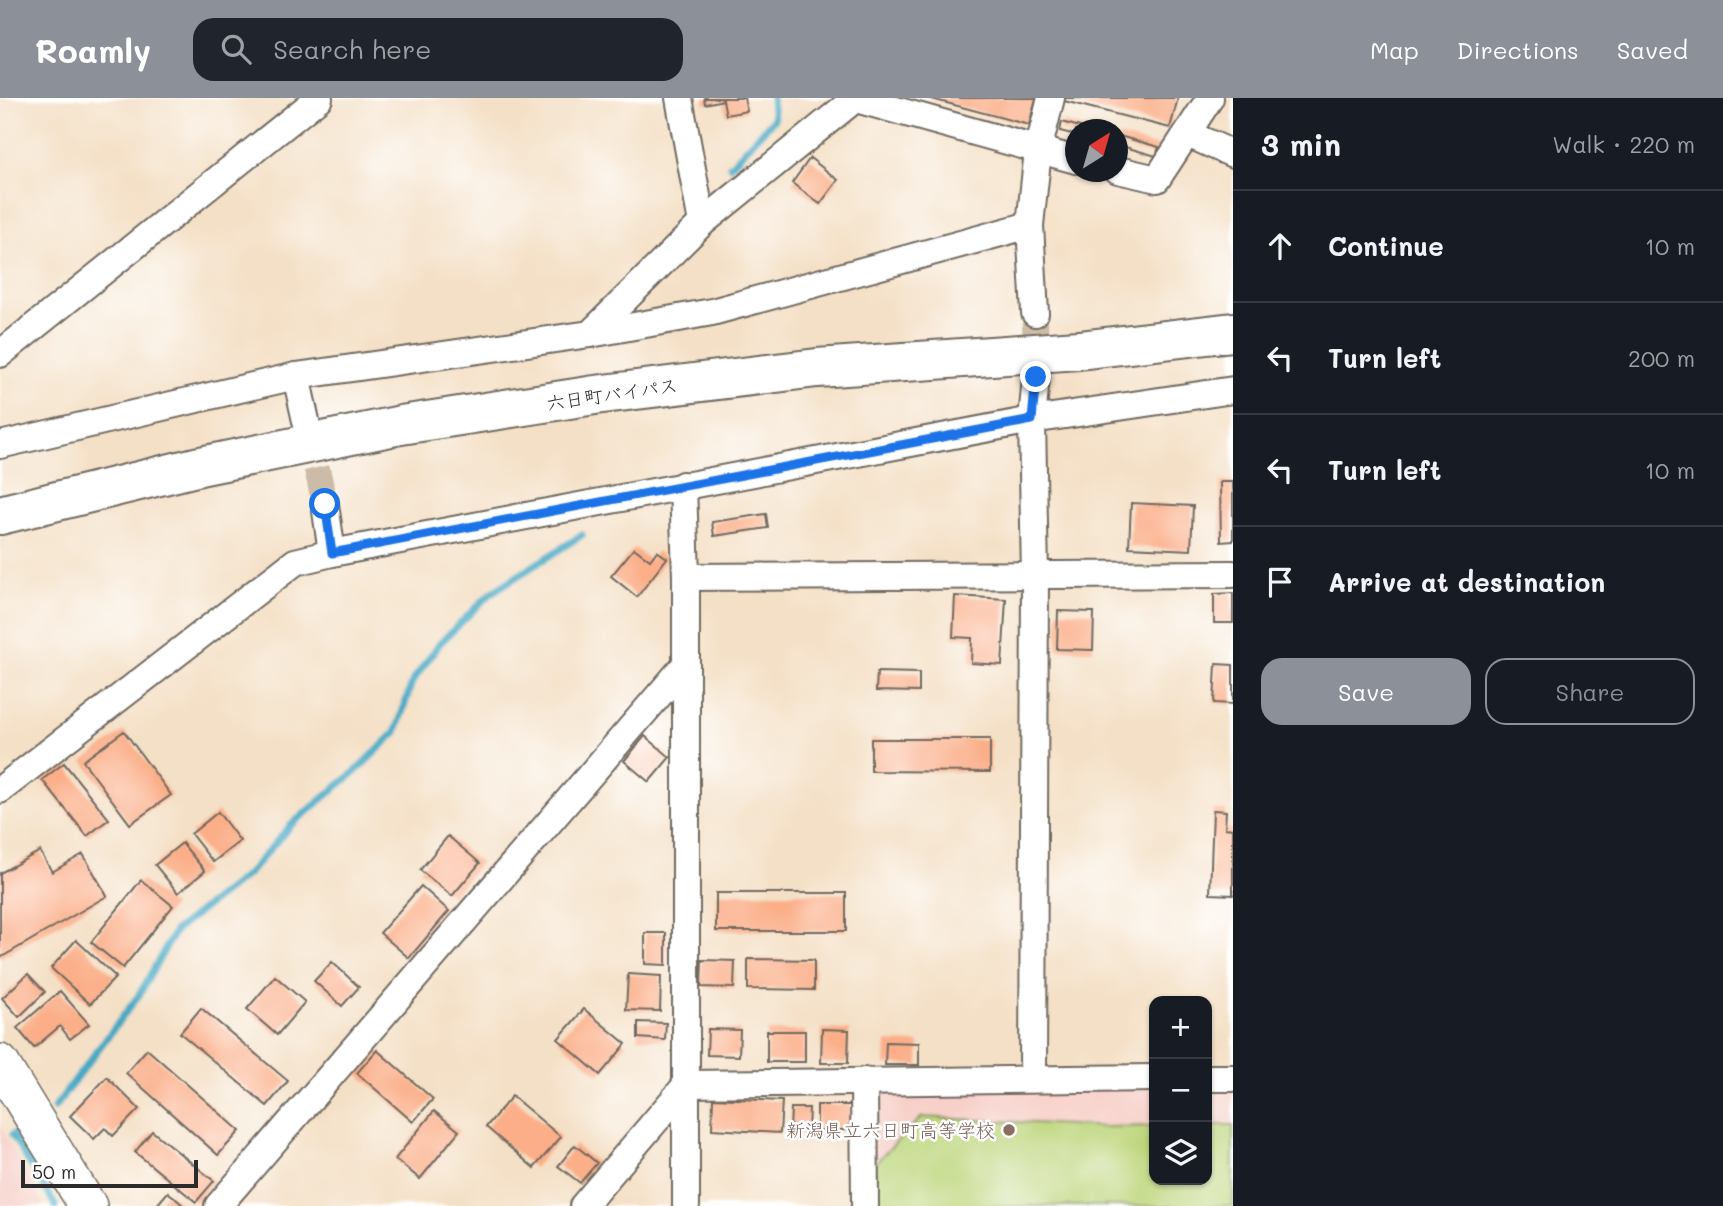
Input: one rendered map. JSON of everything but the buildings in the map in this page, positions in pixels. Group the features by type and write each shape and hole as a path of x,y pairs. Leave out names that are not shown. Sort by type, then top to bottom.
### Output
{"highway":[{"name":"六日町バイパス","path":"0,515 200,466 401,425 595,396 817,368 1079,350 1233,332"}],"street":[{"path":"0,354 319,98"},
{"path":"678,98 702,223"},
{"path":"590,334 702,223 856,98 1065,157"},
{"path":"1035,313 1030,225 1038,151 1051,98"},
{"path":"1128,172 1157,179 1210,98"},
{"path":"1188,134 1233,154"},
{"path":"0,445 296,376 590,334 712,312 1030,225"},
{"path":"296,376 308,430"},
{"path":"1033,1078 1035,576 1032,420 1036,377"},
{"path":"0,790 295,562 682,485 1032,420 1233,390"},
{"path":"682,485 686,576 686,1206"},
{"path":"325,504 332,553"},
{"path":"686,576 1233,575"},
{"path":"218,1206 686,664"},
{"path":"0,1063 88,1206"},
{"path":"583,1206 687,1084 1149,1078"},
{"path":"1212,1078 1233,1078"},
{"path":"864,1081 865,1206"}],"shaded area":[{"name":"新潟県立六日町高等学校","path":"1149,1078 1149,1185 1212,1185 1212,1078 1233,1078 1233,1206 865,1206 864,1081"},
{"path":"0,1126 44,1206 0,1206"}],"green space":[{"name":"新潟県立六日町高等学校","path":"922,1117 1106,1127 1149,1126 1149,1185 1212,1185 1212,1125 1233,1125 1233,1206 876,1206 875,1163"}],"waterway":[{"path":"730,166 774,119 772,98"},
{"path":"54,1108 139,995 175,931 248,874 291,825 355,772 396,732 412,682 440,643 491,593 582,535"},
{"path":"17,1132 12,1135 56,1206"}],"tunnel":[{"path":"1035,313 1036,370"},
{"path":"308,430 325,504"}],"place":[{"name":"新潟県立六日町高等学校","path":"1009,1130"}],"route":[{"path":"325,504 332,553 1032,420 1036,377"}]}
